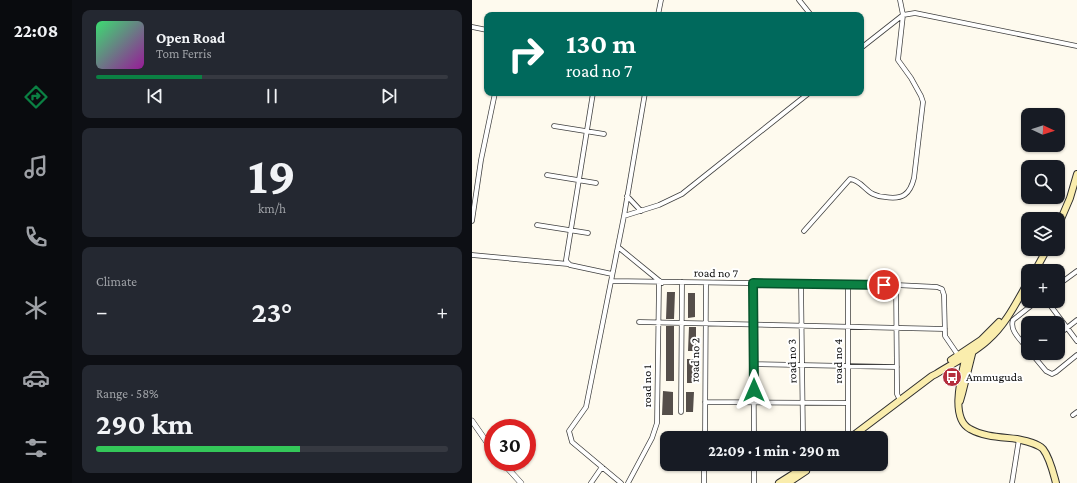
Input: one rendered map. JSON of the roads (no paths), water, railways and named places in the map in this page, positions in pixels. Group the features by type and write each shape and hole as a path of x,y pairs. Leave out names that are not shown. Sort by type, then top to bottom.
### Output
{"main road":[{"path":"1064,212 1077,174"},
{"path":"858,431 972,348 992,330 1005,315 1016,298 1021,294"},
{"path":"959,403 972,348"},
{"path":"963,354 958,394 960,419 962,424 980,433 1034,443 1045,453 1056,483"},
{"path":"779,483 796,471"},
{"path":"788,483 804,471"}],"street":[{"path":"659,12 661,0"},
{"path":"799,0 809,12"},
{"path":"804,231 850,179 858,182 873,194 892,198 901,197 907,194 912,187 923,102 911,78 898,60 904,15 900,0"},
{"path":"864,46 904,15 915,13 1077,46"},
{"path":"472,27 484,29"},
{"path":"472,221 481,160 494,96"},
{"path":"568,264 566,260 593,96"},
{"path":"621,483 572,442 569,431 586,408 624,216 644,96"},
{"path":"624,216 668,201 682,194 805,96"},
{"path":"554,126 604,134"},
{"path":"547,175 596,183"},
{"path":"627,196 641,211"},
{"path":"537,225 588,233"},
{"path":"618,247 660,283"},
{"path":"472,255 568,264 612,274"},
{"path":"1065,280 1077,271"},
{"name":"road no 7","path":"611,281 660,283 682,282 937,286 942,289 944,295 945,329 947,339 963,354"},
{"path":"681,412 682,282"},
{"name":"road no 1","path":"628,483 652,438 657,423 660,283"},
{"name":"road no 2","path":"705,431 706,283"},
{"path":"753,283 754,431"},
{"name":"road no 3","path":"800,284 803,431"},
{"name":"road no 4","path":"848,284 849,431"},
{"path":"896,285 897,386 900,400"},
{"path":"1021,340 1012,327 1013,320 1028,308"},
{"path":"1052,308 1077,341"},
{"path":"1066,328 1077,320"},
{"path":"639,322 945,329"},
{"path":"1038,360 1046,371 1052,374 1077,355"},
{"path":"754,364 897,367"},
{"path":"705,402 848,403"},
{"path":"472,421 484,438"},
{"path":"1012,483 1019,440"},
{"path":"591,483 602,467"},
{"path":"510,471 520,483"},
{"path":"704,471 704,483"},
{"path":"754,471 754,483"}],"place":[{"name":"Ammuguda","path":"952,377"}]}
